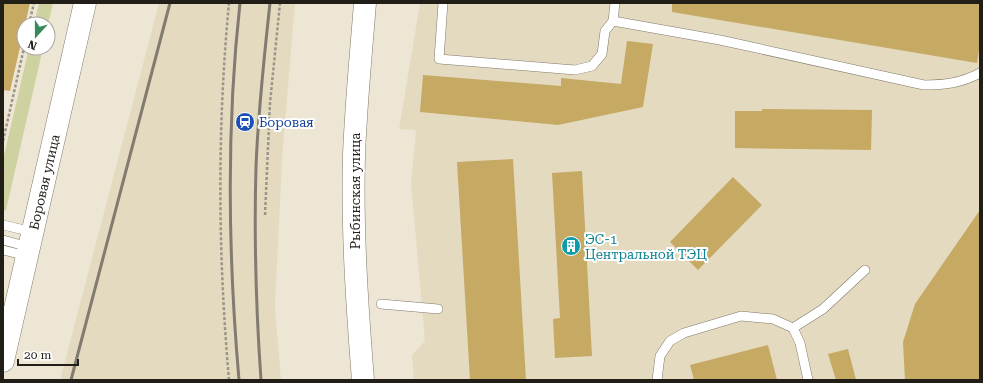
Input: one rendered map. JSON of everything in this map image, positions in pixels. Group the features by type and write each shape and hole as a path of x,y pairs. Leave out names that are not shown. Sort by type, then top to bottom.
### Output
{"main road":[{"name":"Боровая улица","path":"3,361 85,3"},
{"name":"Рыбинская улица","path":"363,380 356,299 354,154 365,3"}],"lane":[{"path":"442,3 439,59 575,70 592,66 602,54 605,31 613,21 615,3"},
{"path":"613,21 720,40 924,85 947,85 966,80 980,73"},
{"path":"3,225 30,245"},
{"path":"3,240 30,245"},
{"path":"3,250 30,245"},
{"path":"793,328 823,309 865,270"},
{"path":"381,304 438,309"},
{"path":"657,380 660,356 670,341 684,333 741,316 773,319 793,328 800,344 808,380"}],"path":[{"path":"31,16 34,3"},
{"path":"229,3 221,100 219,166 221,272 229,380"},
{"path":"265,215 270,103 280,3"},
{"path":"3,141 22,56"}],"shaded area":[{"path":"159,3 295,3 282,159 275,308 281,380 60,380"},
{"path":"420,3 980,3 980,380 414,380 412,355 425,341 411,183 416,130 399,129"}],"green space":[{"path":"39,3 53,3 50,16 36,16"},
{"path":"27,56 41,56 6,210 3,211 3,160"}],"building":[{"path":"3,3 30,3 27,16 16,16 16,56 18,56 10,91 3,90"},
{"path":"672,3 980,3 980,44 977,63 672,12"},
{"path":"627,41 653,44 643,107 558,125 420,112 423,75 561,86 561,78 621,84"},
{"path":"762,109 872,110 871,150 735,148 735,111 762,111"},
{"path":"513,159 526,380 470,380 457,162"},
{"name":"ЭС-1 Центральной ТЭЦ","path":"582,171 592,356 555,358 553,319 560,318 552,173"},
{"path":"733,177 762,205 698,270 670,242"},
{"path":"980,210 980,380 905,380 903,342 915,304"},
{"path":"768,345 777,380 694,380 690,365"},
{"path":"848,349 856,380 836,380 828,354"}],"railway":[{"path":"71,380 170,3"},
{"path":"239,380 235,333 230,192 232,97 240,3"},
{"path":"261,380 256,274 256,167 263,65 270,3"}],"place":[{"name":"Боровая","path":"245,122"},
{"name":"ЭС-1 Центральной ТЭЦ","path":"571,246"}]}
